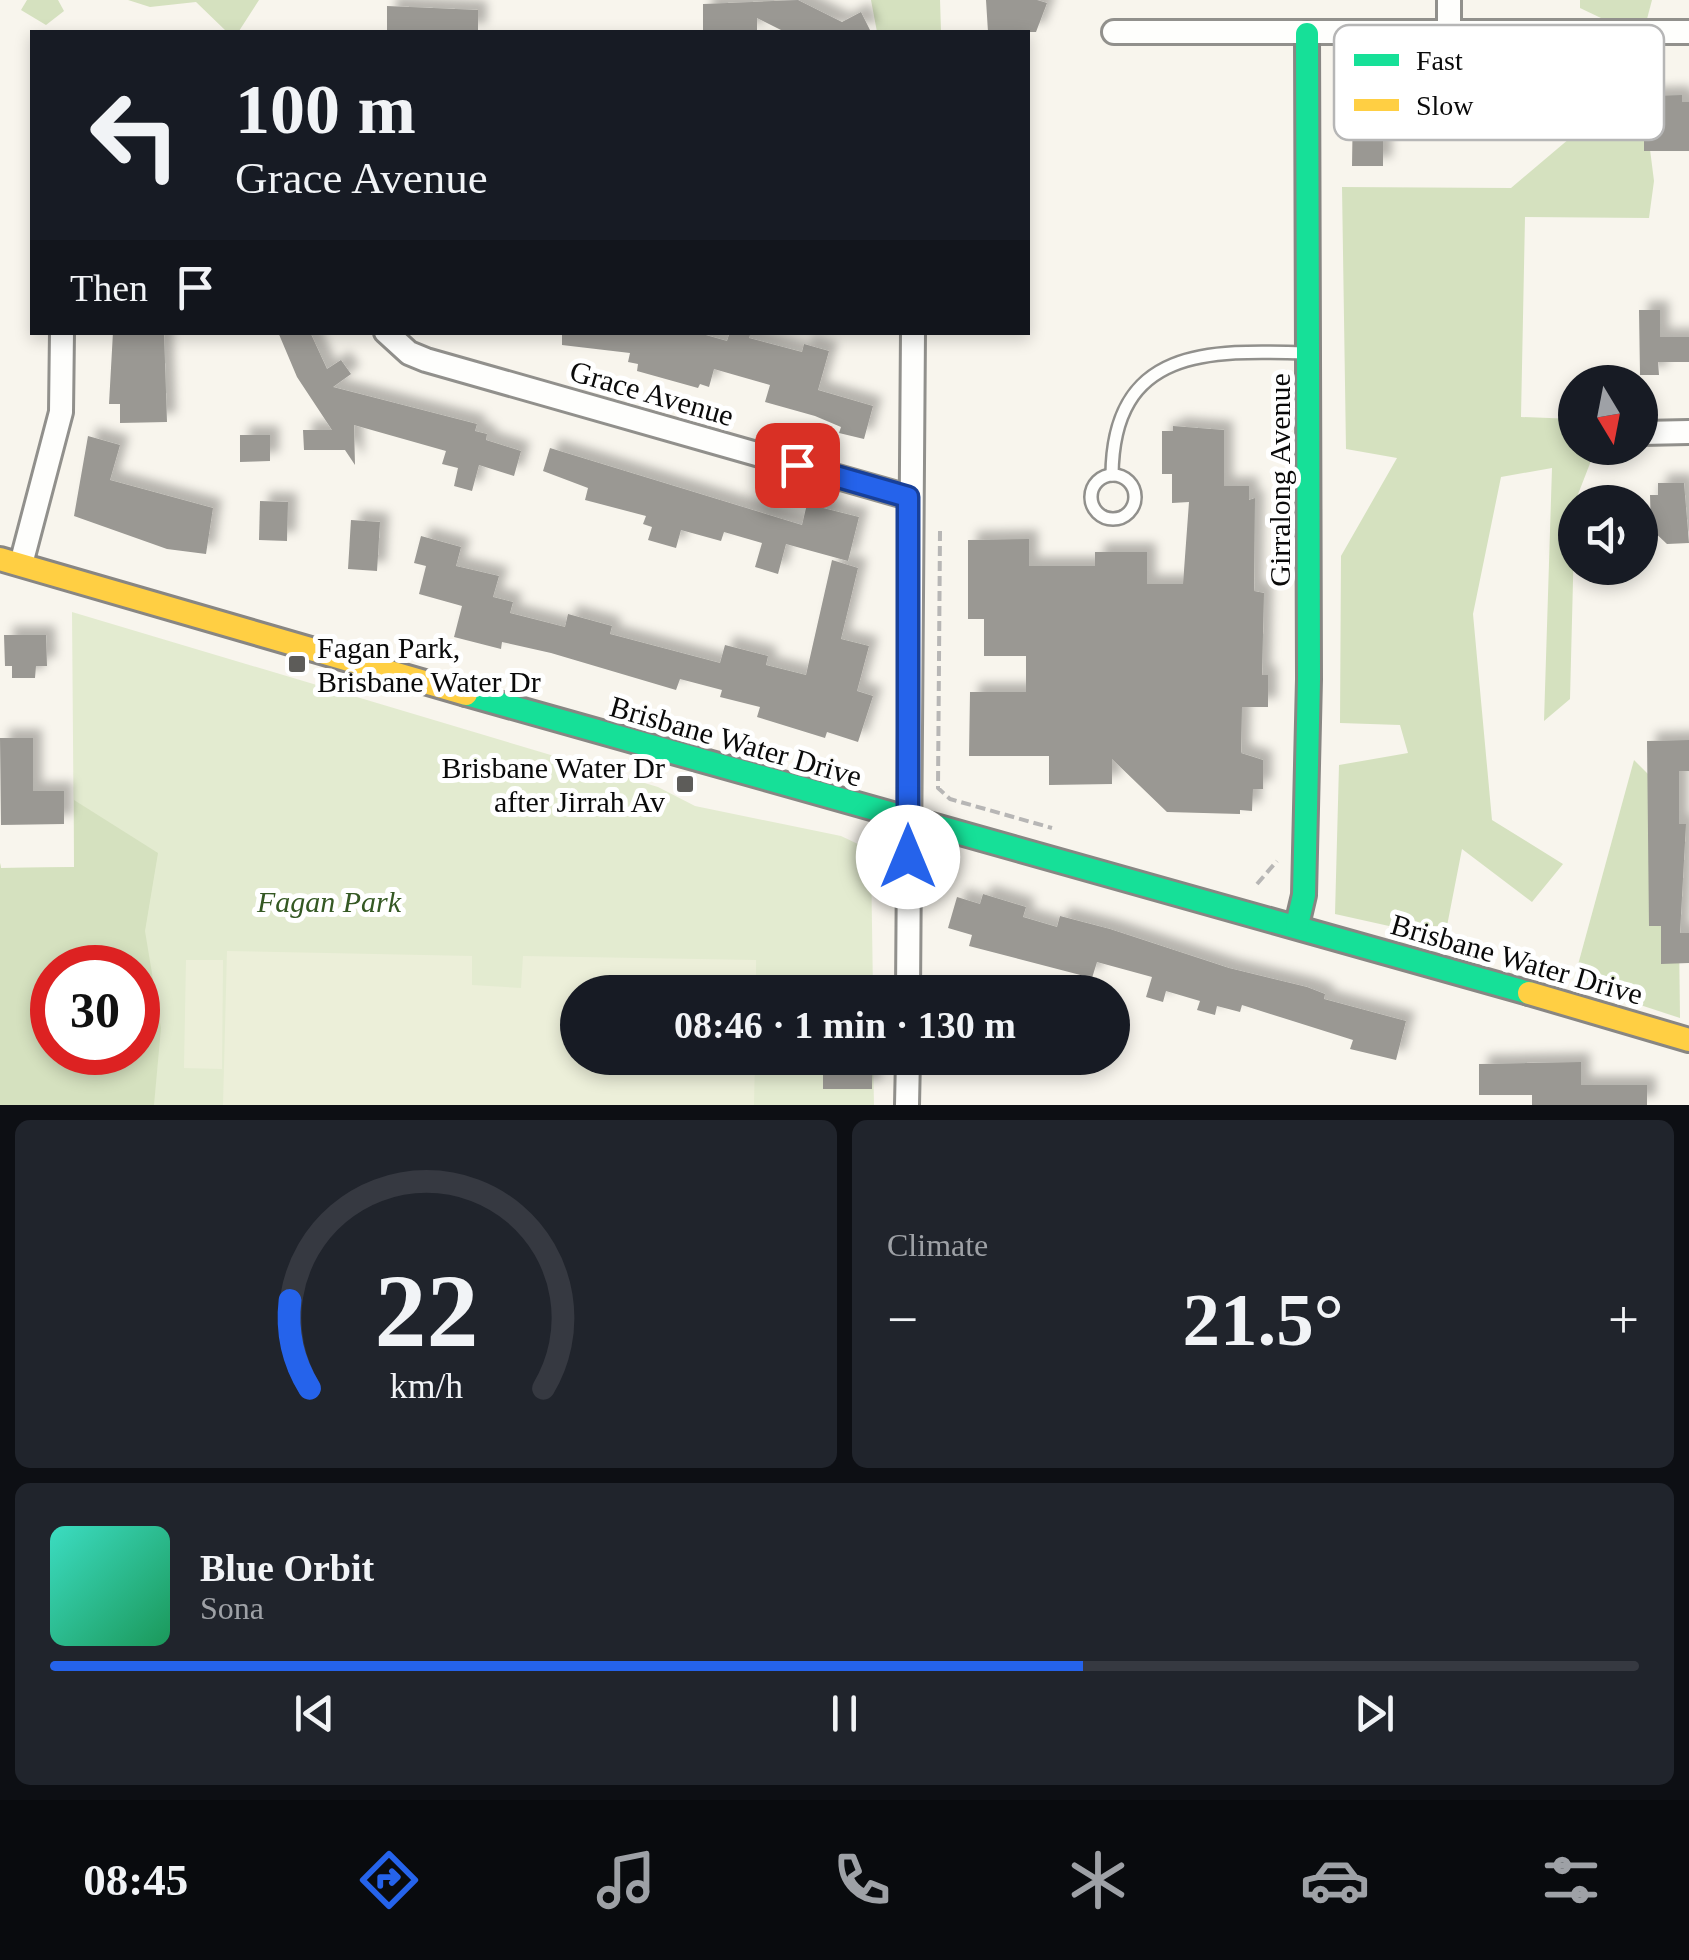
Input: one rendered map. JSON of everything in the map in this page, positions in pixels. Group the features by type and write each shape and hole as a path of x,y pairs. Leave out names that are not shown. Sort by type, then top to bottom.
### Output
{"main road":[{"name":"Girralong Avenue","path":"1297,925 1304,895 1309,679 1306,34"},
{"name":"Brisbane Water Drive","path":"10,561 908,821 1297,925 1689,1040"}],"street":[{"path":"1114,32 1334,34"},
{"path":"1664,32 1689,32"},
{"path":"10,561 61,412 62,335"},
{"name":"Grace Avenue","path":"389,335 409,353 426,360 908,497"},
{"path":"908,975 908,497 913,335"},
{"path":"1658,432 1689,432"},
{"path":"908,1075 908,1105"}],"lane":[{"path":"1112,475 1112,453 1124,414 1144,384 1162,370 1200,354 1309,353"}],"path":[{"path":"940,532 938,788 950,799 1064,832"},
{"path":"1255,886 1280,858"}],"green space":[{"path":"27,0 58,0 64,11 46,25 21,10"},
{"path":"128,0 259,0 240,30 225,30 196,2 150,7"},
{"path":"871,0 940,0 941,30 877,30"},
{"path":"1580,0 1652,0 1647,19 1601,18 1580,8"},
{"path":"1568,140 1649,140 1654,181 1649,218 1525,217 1521,417 1558,418 1558,465 1589,465 1582,485 1558,485 1558,585 1573,585 1570,699 1544,721 1552,468 1501,477 1473,614 1492,820 1563,864 1532,902 1462,849 1447,926 1389,926 1335,914 1339,765 1408,753 1400,725 1340,723 1341,556 1397,458 1346,449 1342,187 1511,188"},
{"name":"Fagan Park","path":"72,612 658,787 695,806 841,836 860,845 871,858 873,975 560,975 560,1075 873,1075 874,1105 0,1105 0,863 1,868 74,867"},
{"path":"1634,760 1658,784 1679,936 1680,1018 1573,983"},
{"path":"74,800 158,853 145,931 147,945 30,945 30,1075 157,1075 154,1105 0,1105 0,863 1,868 74,867"},
{"path":"227,951 472,956 472,985 521,988 523,956 756,960 756,975 560,975 560,1075 755,1075 754,1105 223,1105"},
{"path":"186,960 223,960 222,1069 184,1068"}],"building":[{"path":"798,0 842,22 861,12 870,30 781,30 757,18 757,30 703,30 703,4"},
{"path":"986,0 1047,3 1036,32 988,30"},
{"path":"387,6 478,10 478,30 387,30"},
{"path":"1664,95 1682,95 1682,102 1689,102 1689,151 1644,151 1644,140 1664,140"},
{"path":"1352,140 1383,140 1383,166 1352,166"},
{"path":"1639,310 1660,310 1660,337 1689,337 1689,362 1658,362 1659,375 1658,365 1640,365"},
{"path":"113,335 164,335 167,422 120,423 120,404 109,404"},
{"path":"279,335 311,335 327,369 341,360 351,374 333,387 477,424 475,431 487,434 486,440 521,451 514,476 479,465 472,491 454,486 458,468 442,464 446,451 354,425 355,465 345,450 304,450 303,430 332,430 297,377"},
{"path":"562,335 706,335 727,341 729,335 750,335 749,338 802,352 804,344 829,351 818,390 873,406 864,439 839,433 841,427 815,416 765,402 770,385 714,369 709,387 700,384 698,388 637,371 638,364 628,362 630,353 562,345"},
{"path":"1173,426 1224,430 1224,486 1249,486 1249,500 1255,498 1254,591 1264,593 1262,675 1268,675 1268,707 1242,707 1241,753 1263,760 1263,789 1253,789 1252,811 1240,810 1240,814 1167,812 1112,759 1112,784 1049,785 1049,756 969,756 970,692 1026,692 1026,656 984,656 984,619 968,619 968,540 1029,539 1029,566 1095,566 1095,552 1147,552 1147,584 1183,584 1189,502 1172,503 1172,474 1162,474 1162,431 1173,431"},
{"path":"240,435 270,435 270,461 240,462"},
{"path":"88,436 120,445 110,480 213,508 206,554 167,549 74,516"},
{"path":"550,448 802,525 807,504 859,517 848,561 786,544 778,574 755,567 762,543 724,532 721,541 681,530 676,548 648,540 652,527 643,524 646,516 585,500 588,488 543,471"},
{"path":"1684,483 1689,543 1667,544 1658,536 1658,485"},
{"path":"260,501 288,502 287,541 259,540"},
{"path":"351,520 380,522 377,571 348,569"},
{"path":"421,536 461,547 456,566 499,576 493,597 513,602 510,613 565,627 568,614 612,626 610,634 720,663 725,645 768,656 766,665 806,675 832,560 858,568 841,639 869,646 857,691 873,696 858,742 827,732 825,738 757,717 760,707 720,697 722,690 680,679 676,690 551,653 502,642 501,649 454,637 462,606 419,594 426,566 414,563"},
{"path":"4,635 46,635 47,666 36,666 35,678 12,678 12,666 5,666"},
{"path":"0,738 33,738 33,791 64,791 64,824 1,825"},
{"path":"1689,740 1689,771 1679,771 1679,824 1686,824 1680,933 1689,933 1689,963 1661,964 1661,926 1649,926 1647,741"},
{"path":"983,894 1026,907 1023,917 1057,927 1060,916 1110,929 1229,968 1307,987 1325,994 1324,999 1406,1021 1396,1060 1350,1049 1353,1040 1242,1005 1240,1012 1217,1006 1215,1015 1197,1010 1200,1001 1166,991 1163,1002 1146,997 1152,977 1097,962 1093,975 1080,975 969,946 972,935 948,928 957,897 980,904"},
{"path":"1581,1062 1581,1085 1647,1085 1647,1105 1532,1105 1532,1095 1479,1095 1479,1064"},
{"path":"823,1075 872,1075 872,1089 823,1089"}],"traffic: fast":[{"path":"1297,925 1304,895 1309,679 1307,34"},
{"path":"466,694 1529,993"}],"traffic: slow":[{"path":"0,559 466,694"},
{"path":"1529,993 1689,1040"}],"place":[{"name":"Fagan Park, Brisbane Water Dr","path":"297,664"},
{"name":"Brisbane Water Dr after Jirrah Av","path":"685,784"}],"route":[{"path":"797,465 908,497 908,857"}]}
